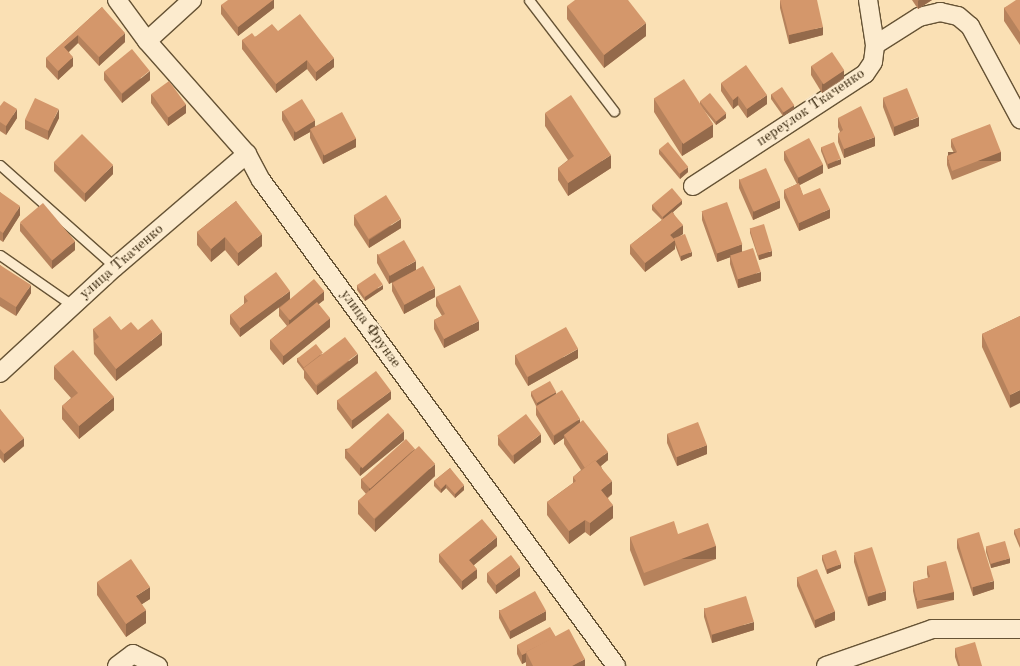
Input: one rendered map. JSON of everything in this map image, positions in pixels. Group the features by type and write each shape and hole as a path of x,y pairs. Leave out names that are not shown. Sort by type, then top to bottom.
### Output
{"street":[{"name":"улица Фрунзе","path":"116,0 147,41 247,154 261,180 616,666"},
{"path":"147,41 192,0"},
{"name":"переулок Ткаченко","path":"693,186 865,74 873,62 875,45 868,0"},
{"path":"875,45 919,17 940,12 958,16 970,26 1020,119"},
{"name":"улица Ткаченко","path":"0,373 115,266 247,154"},
{"path":"826,666 932,629 1017,627"},
{"path":"125,663 132,654 158,666"}],"lane":[{"path":"529,0 614,111"},
{"path":"0,165 115,266"},
{"path":"0,255 72,305"}],"building":[{"path":"228,0 273,0 238,27 221,5"},
{"path":"575,0 628,0 646,23 604,55 567,6"},
{"path":"780,0 817,0 823,27 789,35"},
{"path":"1016,0 1020,0 1020,32 1004,8"},
{"path":"102,7 125,33 99,57 78,35 64,47 73,57 58,71 46,58"},
{"path":"300,14 334,58 316,72 307,60 276,84 242,40 252,33 255,37 272,24 278,31"},
{"path":"132,49 150,71 122,93 104,72"},
{"path":"832,52 844,70 824,84 811,66"},
{"path":"746,65 767,95 747,109 738,96 733,100 721,83"},
{"path":"684,79 713,124 683,144 654,99"},
{"path":"169,81 186,104 168,117 151,94"},
{"path":"782,87 794,105 784,113 771,94"},
{"path":"907,88 919,117 895,126 883,98"},
{"path":"710,93 726,113 716,121 700,101"},
{"path":"571,95 611,155 568,183 558,168 574,156 545,113"},
{"path":"35,98 59,109 48,131 25,120"},
{"path":"302,99 315,120 296,132 282,111"},
{"path":"4,101 17,109 6,126 0,122 0,106"},
{"path":"861,106 875,137 844,149 838,134 843,130 838,118"},
{"path":"342,112 356,138 324,155 310,129"},
{"path":"990,124 1001,152 952,171 947,156 957,152 951,139"},
{"path":"82,134 113,165 85,193 54,162"},
{"path":"809,138 823,164 798,178 784,151"},
{"path":"668,142 688,167 680,174 659,149"},
{"path":"834,142 841,159 828,164 821,147"},
{"path":"766,168 780,200 754,212 740,180"},
{"path":"799,183 803,195 820,188 830,209 799,223 784,190"},
{"path":"672,188 682,200 662,217 652,205"},
{"path":"0,192 20,206 3,233 0,231"},
{"path":"386,195 401,219 369,239 354,215"},
{"path":"236,201 262,234 238,253 225,237 211,249 197,232"},
{"path":"727,202 742,244 717,254 702,211"},
{"path":"43,203 75,241 52,261 20,222"},
{"path":"672,212 683,225 670,235 675,240 645,263 630,245"},
{"path":"764,224 772,251 758,255 750,228"},
{"path":"685,234 692,252 681,256 674,238"},
{"path":"404,240 416,261 390,276 378,255"},
{"path":"753,248 761,272 738,279 730,255"},
{"path":"0,265 31,285 16,307 0,297"},
{"path":"423,266 435,288 405,305 392,283"},
{"path":"276,272 290,291 240,328 230,315 248,301 244,296"},
{"path":"375,273 383,285 365,297 357,285"},
{"path":"314,279 324,291 290,320 280,308"},
{"path":"460,285 479,321 444,339 434,320 445,314 436,297"},
{"path":"317,302 330,318 284,356 270,340"},
{"path":"110,316 121,330 131,322 138,330 152,319 162,332 116,369 94,341 99,337 93,329"},
{"path":"1020,316 1020,390 1010,395 982,334"},
{"path":"566,327 578,349 527,377 515,355"},
{"path":"345,337 358,354 316,385 303,368"},
{"path":"316,344 323,353 304,367 297,359"},
{"path":"73,350 114,397 79,426 62,406 78,393 54,366"},
{"path":"376,371 391,391 352,420 337,400"},
{"path":"550,381 556,392 537,403 531,392"},
{"path":"562,390 580,419 554,435 536,406"},
{"path":"0,409 24,438 4,454 0,449"},
{"path":"388,413 404,431 362,468 346,450"},
{"path":"526,414 541,434 512,456 497,436"},
{"path":"583,420 608,452 585,468 564,435"},
{"path":"698,422 707,445 676,457 667,434"},
{"path":"406,439 415,449 370,489 361,479"},
{"path":"419,446 435,464 374,519 358,501"},
{"path":"595,460 612,481 601,490 613,505 590,523 585,520 569,531 547,502 576,481 573,477"},
{"path":"450,468 464,485 455,494 446,484 441,489 434,481"},
{"path":"482,519 497,537 469,560 477,569 462,581 439,554"},
{"path":"674,521 678,534 708,523 716,546 644,573 630,537"},
{"path":"1020,528 1020,544 1014,530"},
{"path":"979,532 994,581 972,587 957,539"},
{"path":"1005,541 1010,558 991,564 986,547"},
{"path":"872,547 886,591 868,597 854,553"},
{"path":"836,550 841,564 827,569 822,555"},
{"path":"511,555 520,567 496,585 487,573"},
{"path":"131,559 150,587 136,596 146,610 126,624 97,582"},
{"path":"946,561 954,592 917,601 913,582 930,577 927,566"},
{"path":"817,569 835,611 815,620 797,578"},
{"path":"535,591 546,611 510,631 499,611"},
{"path":"746,596 754,622 712,635 704,609"},
{"path":"550,627 556,637 522,655 517,645"},
{"path":"569,629 585,659 572,666 533,666 526,652"},
{"path":"975,642 982,666 960,666 955,648"}]}
